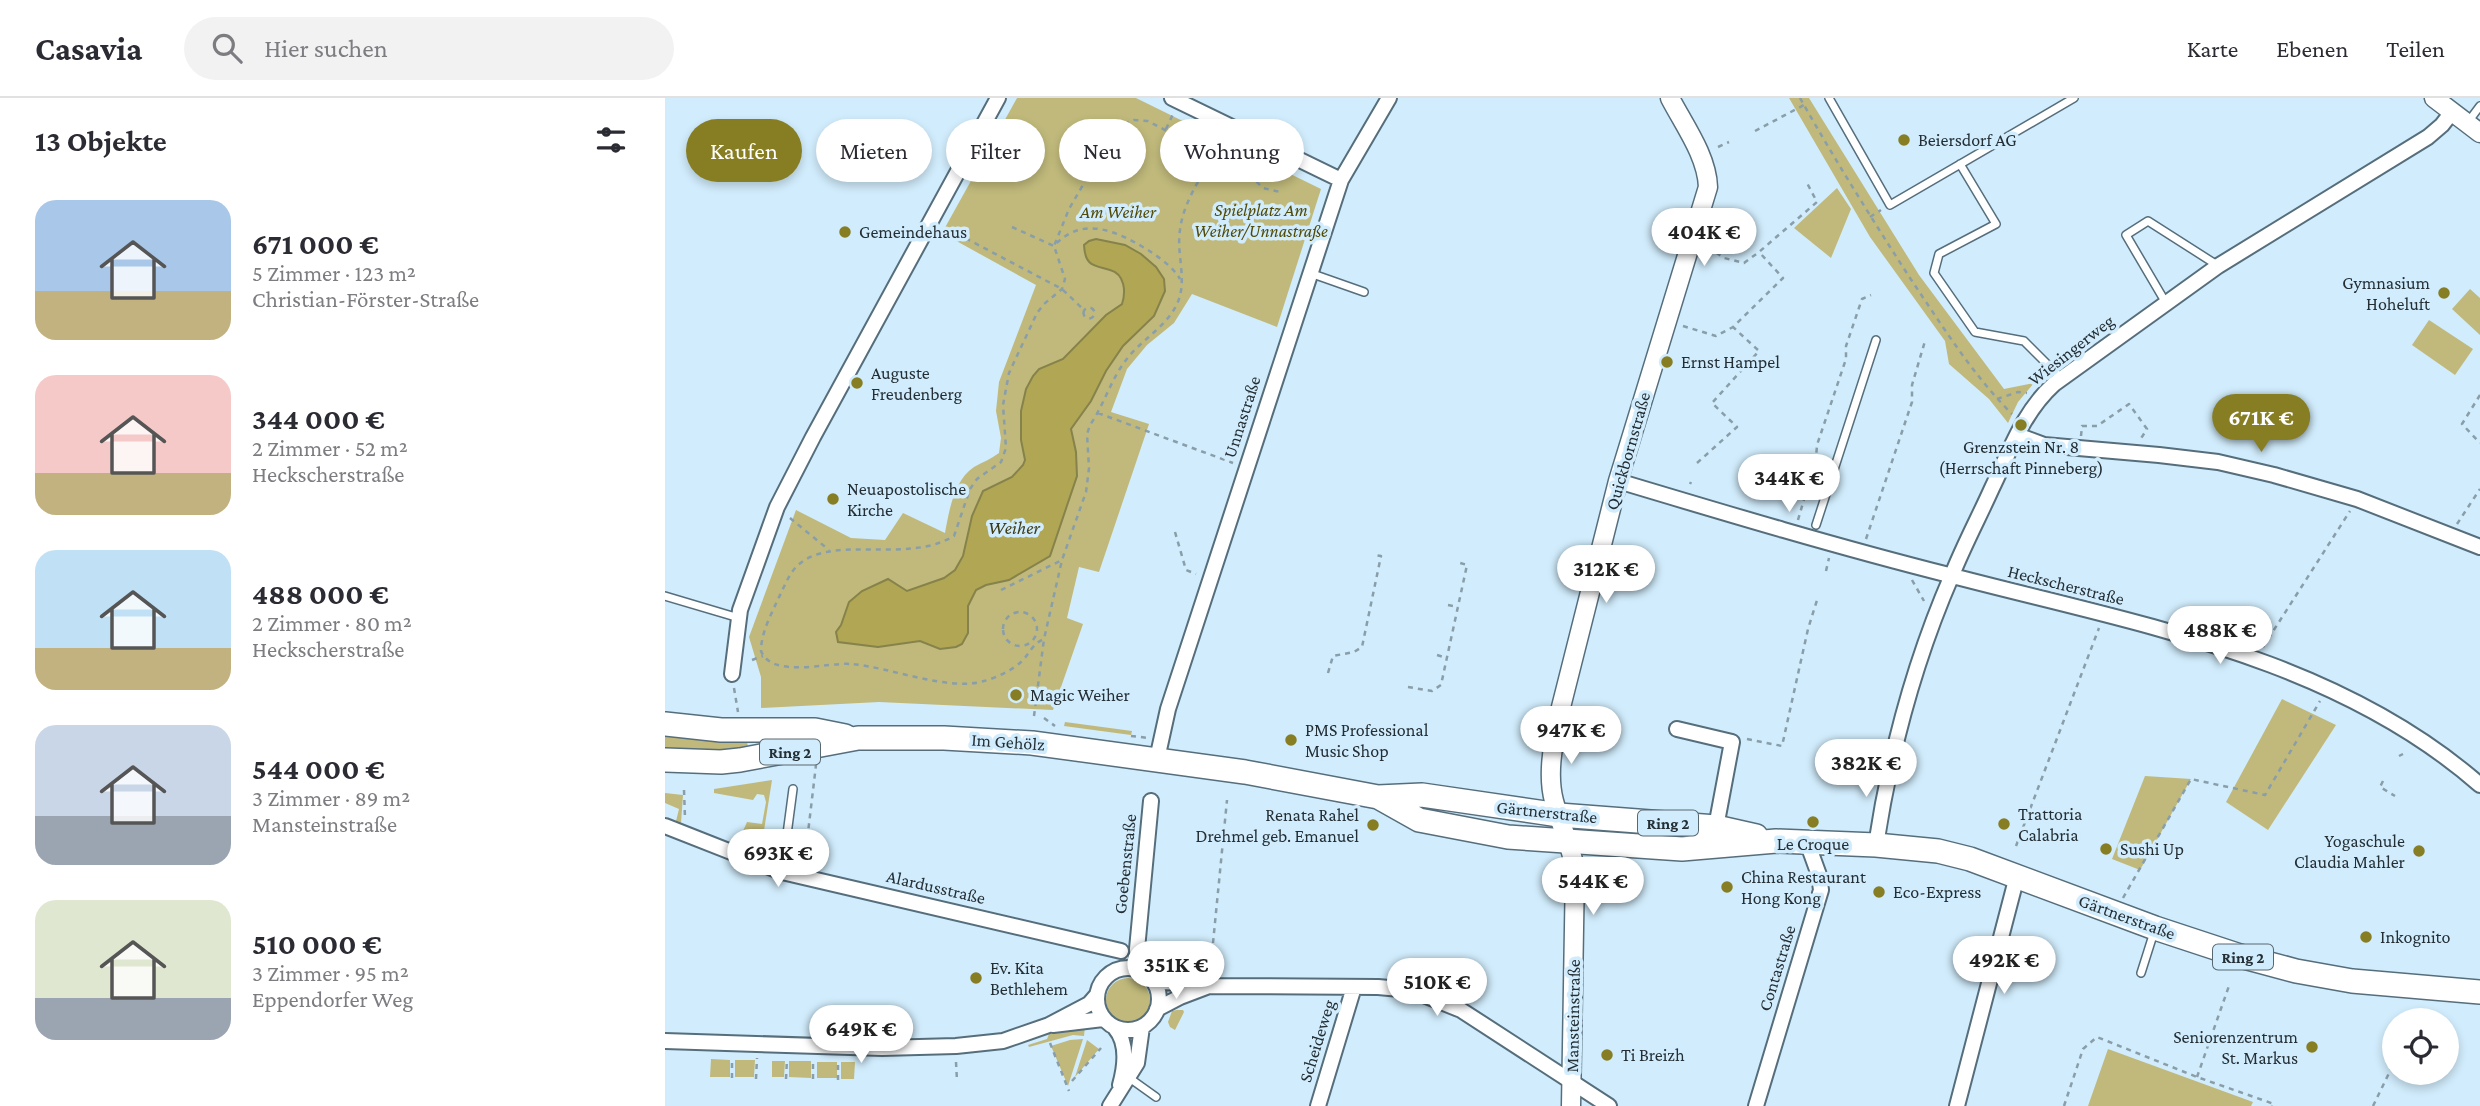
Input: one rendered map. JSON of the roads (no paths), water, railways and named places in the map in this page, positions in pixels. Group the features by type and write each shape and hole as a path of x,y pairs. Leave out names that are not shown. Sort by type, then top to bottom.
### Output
{"main road":[{"name":"Im Gehölz","path":"665,724 721,730 815,730 858,738"},
{"name":"Im Gehölz","path":"665,760 740,760 858,738 944,737 1032,743 1157,759"},
{"name":"Gärtnerstraße","path":"1157,759 1245,772 1378,797 1422,795 1559,815 1716,827 1776,841"},
{"name":"Gärtnerstraße","path":"1378,797 1419,820 1491,835 1682,849 1776,841 1876,845 1938,851 1970,859 2155,928 2296,971 2352,981 2480,992"}],"street":[{"path":"732,674 739,618 777,507 998,98"},
{"path":"1173,98 1341,180"},
{"name":"Unnastraße","path":"1157,759 1168,709 1341,180 1389,98"},
{"name":"Quickbornstraße","path":"1569,842 1551,783 1558,719 1618,481 1708,187 1708,176 1700,156 1670,98"},
{"path":"2434,98 2474,128"},
{"name":"Wiesingerweg","path":"1876,845 1896,747 1917,670 1951,576 2017,435 2038,398 2218,266 2428,137 2452,112"},
{"path":"2017,435 2044,445 2159,454 2218,462 2274,475 2357,499 2480,547"},
{"name":"Heckscherstraße","path":"1618,481 1812,539 2105,614 2256,659 2327,688 2406,730 2480,785"},
{"path":"1677,729 1732,742 1716,827"},
{"name":"Goebenstraße","path":"1148,977 1136,955 1151,801"},
{"name":"Alardusstraße","path":"665,826 782,872 1121,951"},
{"name":"Mansteinstraße","path":"1569,842 1574,869 1571,1106"},
{"name":"Contastraße","path":"1756,1106 1821,890 1819,875 1807,842"},
{"path":"1957,1106 2017,876"},
{"name":"Goebenstraße","path":"1112,972 1121,951 1138,930"},
{"path":"665,1041 882,1048 1003,1041 1049,1025 1089,1004 1096,996 1101,982 1112,972 1128,968 1148,977 1210,986 1404,989 1440,1000 1461,1010 1609,1106"},
{"path":"1049,1025 1109,1024 1128,1031 1142,1027 1152,1019 1159,995 1148,977"},
{"path":"1157,1009 1210,986"},
{"name":"Scheideweg","path":"1318,1106 1354,987"},
{"path":"1096,996 1098,1009 1122,1041 1124,1057 1114,1100"},
{"path":"1114,1100 1139,1056 1142,1027"}],"lane":[{"path":"1829,98 1890,205 2074,98"},
{"path":"2474,128 2480,106"},
{"path":"1960,164 1996,224 1939,254 1934,273 1975,332 2024,341 2061,379"},
{"path":"2165,303 2126,235 2148,221 2218,266"},
{"path":"1310,272 1364,292"},
{"path":"1816,525 1877,340"},
{"path":"665,596 739,618"},
{"path":"782,872 793,789"},
{"path":"2141,973 2155,928"},
{"path":"1128,1077 1156,1097"}],"water":[{"name":"Weiher","path":"1096,239 1125,245 1141,254 1156,267 1164,279 1165,291 1154,316 1123,346 1071,429 1077,476 1050,556 1009,580 976,590 968,606 968,633 962,644 956,647 940,649 920,641 878,647 838,642 836,632 849,602 862,591 888,579 907,591 944,578 955,570 963,556 972,516 983,491 1012,477 1023,465 1025,460 1021,440 1021,411 1026,389 1033,376 1039,369 1063,359 1106,315 1122,304 1124,289 1119,275 1091,264 1086,257 1084,245"}],"place":[{"name":"Beiersdorf AG","path":"1904,140"},
{"name":"Gemeindehaus","path":"845,232"},
{"name":"Gymnasium Hoheluft","path":"2444,293"},
{"name":"Ernst Hampel","path":"1667,362"},
{"name":"Auguste Freudenberg","path":"857,383"},
{"name":"Grenzstein Nr. 8 (Herrschaft Pinneberg)","path":"2021,425"},
{"name":"Neuapostolische Kirche","path":"833,499"},
{"name":"Magic Weiher","path":"1016,695"},
{"name":"PMS Professional Music Shop","path":"1291,740"},
{"name":"Le Croque","path":"1813,822"},
{"name":"Trattoria Calabria","path":"2004,824"},
{"name":"Renata Rahel Drehmel geb. Emanuel","path":"1373,825"},
{"name":"Sushi Up","path":"2106,849"},
{"name":"Yogaschule Claudia Mahler","path":"2419,851"},
{"name":"China Restaurant Hong Kong","path":"1727,887"},
{"name":"Eco-Express","path":"1879,892"},
{"name":"Inkognito","path":"2366,937"},
{"name":"Ev. Kita Bethlehem","path":"976,978"},
{"name":"Seniorenzentrum St. Markus","path":"2312,1047"},
{"name":"Ti Breizh","path":"1607,1055"}],"park label":[{"name":"Am Weiher","path":"1118,212"},
{"name":"Spielplatz Am Weiher/Unnastraße","path":"1261,220"}]}
